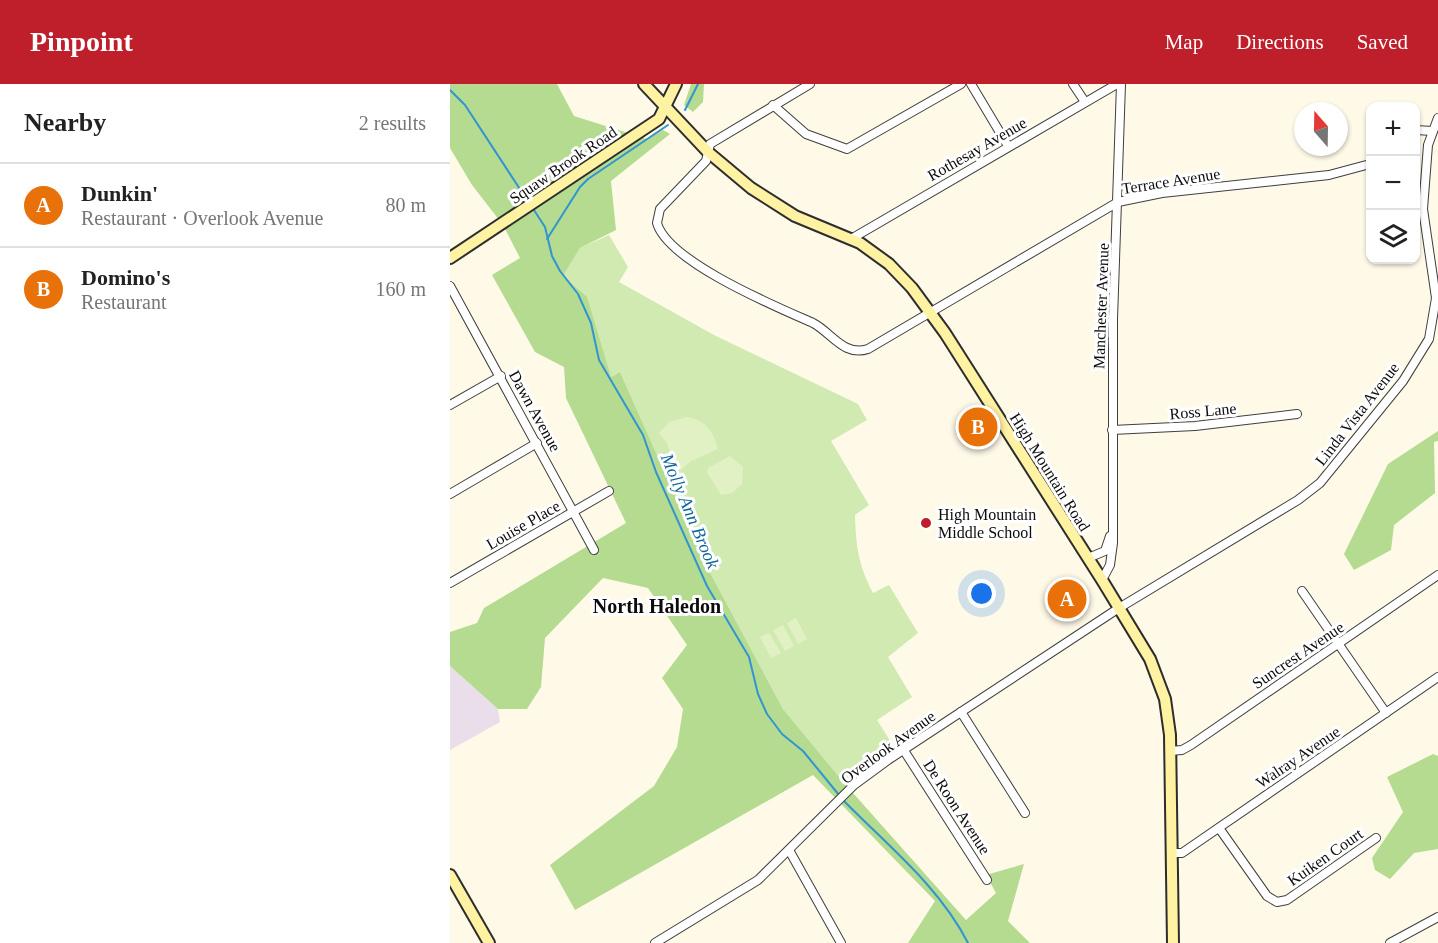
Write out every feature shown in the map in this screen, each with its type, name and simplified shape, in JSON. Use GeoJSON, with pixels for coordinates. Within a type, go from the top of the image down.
{"type":"FeatureCollection","features":[{"type":"Feature","properties":{"kind":"street","name":"High Mountain Road"},"geometry":{"type":"LineString","coordinates":[[644,84],[708,152],[744,183],[779,207],[851,239],[889,264],[917,293],[1102,580],[1156,672],[1166,705],[1170,751],[1173,943]]}},
{"type":"Feature","properties":{"kind":"street","name":"Squaw Brook Road"},"geometry":{"type":"LineString","coordinates":[[450,258],[659,119],[667,108],[676,84]]}},
{"type":"Feature","properties":{"kind":"street"},"geometry":{"type":"LineString","coordinates":[[708,152],[711,144],[726,133],[810,84]]}},
{"type":"Feature","properties":{"kind":"street"},"geometry":{"type":"LineString","coordinates":[[773,105],[806,134],[847,150],[961,84]]}},
{"type":"Feature","properties":{"kind":"street"},"geometry":{"type":"LineString","coordinates":[[971,84],[1008,146]]}},
{"type":"Feature","properties":{"kind":"street"},"geometry":{"type":"LineString","coordinates":[[1073,84],[1085,102]]}},
{"type":"Feature","properties":{"kind":"street","name":"Rothesay Avenue"},"geometry":{"type":"LineString","coordinates":[[851,239],[1008,146],[1119,84]]}},
{"type":"Feature","properties":{"kind":"street","name":"Manchester Avenue"},"geometry":{"type":"LineString","coordinates":[[1102,580],[1109,569],[1113,555],[1112,430],[1119,84]]}},
{"type":"Feature","properties":{"kind":"street"},"geometry":{"type":"LineString","coordinates":[[1420,130],[1432,131],[1438,118]]}},
{"type":"Feature","properties":{"kind":"street","name":"Linda Vista Avenue"},"geometry":{"type":"LineString","coordinates":[[1119,608],[1313,490],[1403,381],[1429,339],[1436,304],[1423,209],[1428,145],[1432,131]]}},
{"type":"Feature","properties":{"kind":"street","name":"Terrace Avenue"},"geometry":{"type":"LineString","coordinates":[[708,152],[706,161],[660,209],[657,218],[661,234],[697,263],[746,294],[820,327],[850,350],[868,349],[1118,202],[1152,195],[1342,173],[1366,166]]}},
{"type":"Feature","properties":{"kind":"street","name":"Dawn Avenue"},"geometry":{"type":"LineString","coordinates":[[450,286],[575,511],[594,550]]}},
{"type":"Feature","properties":{"kind":"street"},"geometry":{"type":"LineString","coordinates":[[450,405],[501,376]]}},
{"type":"Feature","properties":{"kind":"street","name":"Ross Lane"},"geometry":{"type":"LineString","coordinates":[[1112,430],[1194,426],[1296,414]]}},
{"type":"Feature","properties":{"kind":"street"},"geometry":{"type":"LineString","coordinates":[[450,494],[537,443]]}},
{"type":"Feature","properties":{"kind":"street","name":"Louise Place"},"geometry":{"type":"LineString","coordinates":[[450,584],[609,490]]}},
{"type":"Feature","properties":{"kind":"street"},"geometry":{"type":"LineString","coordinates":[[1088,558],[1105,551],[1113,529]]}},
{"type":"Feature","properties":{"kind":"street","name":"Suncrest Avenue"},"geometry":{"type":"LineString","coordinates":[[1170,751],[1182,750],[1438,575]]}},
{"type":"Feature","properties":{"kind":"street"},"geometry":{"type":"LineString","coordinates":[[1302,591],[1386,713]]}},
{"type":"Feature","properties":{"kind":"street","name":"Overlook Avenue"},"geometry":{"type":"LineString","coordinates":[[655,943],[745,890],[789,850],[846,792],[903,749],[1119,608]]}},
{"type":"Feature","properties":{"kind":"street","name":"Walray Avenue"},"geometry":{"type":"LineString","coordinates":[[1171,853],[1182,853],[1438,677]]}},
{"type":"Feature","properties":{"kind":"street"},"geometry":{"type":"LineString","coordinates":[[961,712],[1025,813]]}},
{"type":"Feature","properties":{"kind":"street","name":"De Roon Avenue"},"geometry":{"type":"LineString","coordinates":[[903,749],[987,880]]}},
{"type":"Feature","properties":{"kind":"street","name":"Kuiken Court"},"geometry":{"type":"LineString","coordinates":[[1219,828],[1267,896],[1277,902],[1287,900],[1376,838]]}},
{"type":"Feature","properties":{"kind":"street"},"geometry":{"type":"LineString","coordinates":[[789,850],[841,943]]}},
{"type":"Feature","properties":{"kind":"street"},"geometry":{"type":"LineString","coordinates":[[450,875],[489,943]]}},
{"type":"Feature","properties":{"kind":"street"},"geometry":{"type":"LineString","coordinates":[[1390,943],[1438,918]]}},
{"type":"Feature","properties":{"kind":"shaded area"},"geometry":{"type":"Polygon","coordinates":[[[450,666],[498,709],[500,722],[450,750],[450,666]]]}},
{"type":"Feature","properties":{"kind":"green space"},"geometry":{"type":"Polygon","coordinates":[[[450,84],[557,84],[574,116],[647,139],[663,130],[670,134],[611,181],[616,230],[580,248],[563,276],[587,297],[611,377],[620,372],[707,567],[783,709],[845,784],[966,920],[996,893],[986,875],[1024,864],[1008,921],[1030,943],[908,943],[935,901],[813,775],[575,910],[550,865],[654,786],[677,747],[683,709],[662,678],[687,645],[648,588],[603,578],[545,638],[541,687],[527,709],[498,709],[450,666],[450,632],[477,623],[484,608],[626,523],[566,398],[564,367],[535,352],[492,275],[520,258],[503,225],[472,185],[450,148],[450,84]]]}},
{"type":"Feature","properties":{"kind":"green space"},"geometry":{"type":"Polygon","coordinates":[[[691,84],[704,84],[703,102],[693,112],[684,105],[691,84]]]}},
{"type":"Feature","properties":{"kind":"green space"},"geometry":{"type":"Polygon","coordinates":[[[609,235],[628,267],[619,282],[714,335],[858,404],[867,420],[831,441],[869,505],[855,515],[859,555],[868,583],[873,593],[889,585],[918,633],[888,657],[912,697],[877,720],[894,747],[845,784],[783,709],[707,567],[620,372],[611,377],[563,276],[580,248],[609,235]]]}},
{"type":"Feature","properties":{"kind":"green space"},"geometry":{"type":"Polygon","coordinates":[[[687,417],[694,418],[708,427],[718,449],[691,461],[681,470],[675,468],[667,443],[659,433],[669,422],[687,417]]]}},
{"type":"Feature","properties":{"kind":"green space"},"geometry":{"type":"Polygon","coordinates":[[[1438,431],[1438,441],[1434,442],[1435,493],[1394,525],[1391,550],[1354,570],[1344,554],[1388,464],[1438,431]]]}},
{"type":"Feature","properties":{"kind":"green space"},"geometry":{"type":"Polygon","coordinates":[[[730,456],[743,467],[742,484],[732,493],[721,495],[707,472],[708,468],[730,456]]]}},
{"type":"Feature","properties":{"kind":"green space"},"geometry":{"type":"Polygon","coordinates":[[[796,618],[807,639],[798,644],[787,623],[796,618]]]}},
{"type":"Feature","properties":{"kind":"green space"},"geometry":{"type":"Polygon","coordinates":[[[783,625],[794,646],[785,651],[773,630],[783,625]]]}},
{"type":"Feature","properties":{"kind":"green space"},"geometry":{"type":"Polygon","coordinates":[[[769,633],[781,653],[771,658],[760,637],[769,633]]]}},
{"type":"Feature","properties":{"kind":"green space"},"geometry":{"type":"Polygon","coordinates":[[[1433,754],[1438,756],[1438,849],[1414,853],[1390,879],[1375,870],[1372,858],[1403,812],[1387,777],[1433,754]]]}},
{"type":"Feature","properties":{"kind":"waterway"},"geometry":{"type":"LineString","coordinates":[[685,110],[698,84]]}},
{"type":"Feature","properties":{"kind":"waterway","name":"Molly Ann Brook"},"geometry":{"type":"LineString","coordinates":[[450,90],[465,105],[529,203]]}},
{"type":"Feature","properties":{"kind":"waterway"},"geometry":{"type":"LineString","coordinates":[[547,239],[580,187],[588,179],[668,125]]}},
{"type":"Feature","properties":{"kind":"waterway","name":"Molly Ann Brook"},"geometry":{"type":"LineString","coordinates":[[532,207],[545,227],[552,256],[560,271],[578,294],[591,323],[599,360],[643,435],[656,472],[707,586],[749,657],[758,694],[767,714],[782,734],[803,751],[839,795]]}},
{"type":"Feature","properties":{"kind":"waterway","name":"Molly Ann Brook"},"geometry":{"type":"LineString","coordinates":[[843,800],[927,885],[956,922],[968,943]]}},
{"type":"Feature","properties":{"kind":"place","name":"Domino's"},"geometry":{"type":"Point","coordinates":[978,427]}},
{"type":"Feature","properties":{"kind":"place","name":"High Mountain Middle School"},"geometry":{"type":"Point","coordinates":[926,523]}},
{"type":"Feature","properties":{"kind":"place","name":"Dunkin'"},"geometry":{"type":"Point","coordinates":[1067,599]}},
{"type":"Feature","properties":{"kind":"district","name":"North Haledon"},"geometry":{"type":"Point","coordinates":[657,606]}}]}
